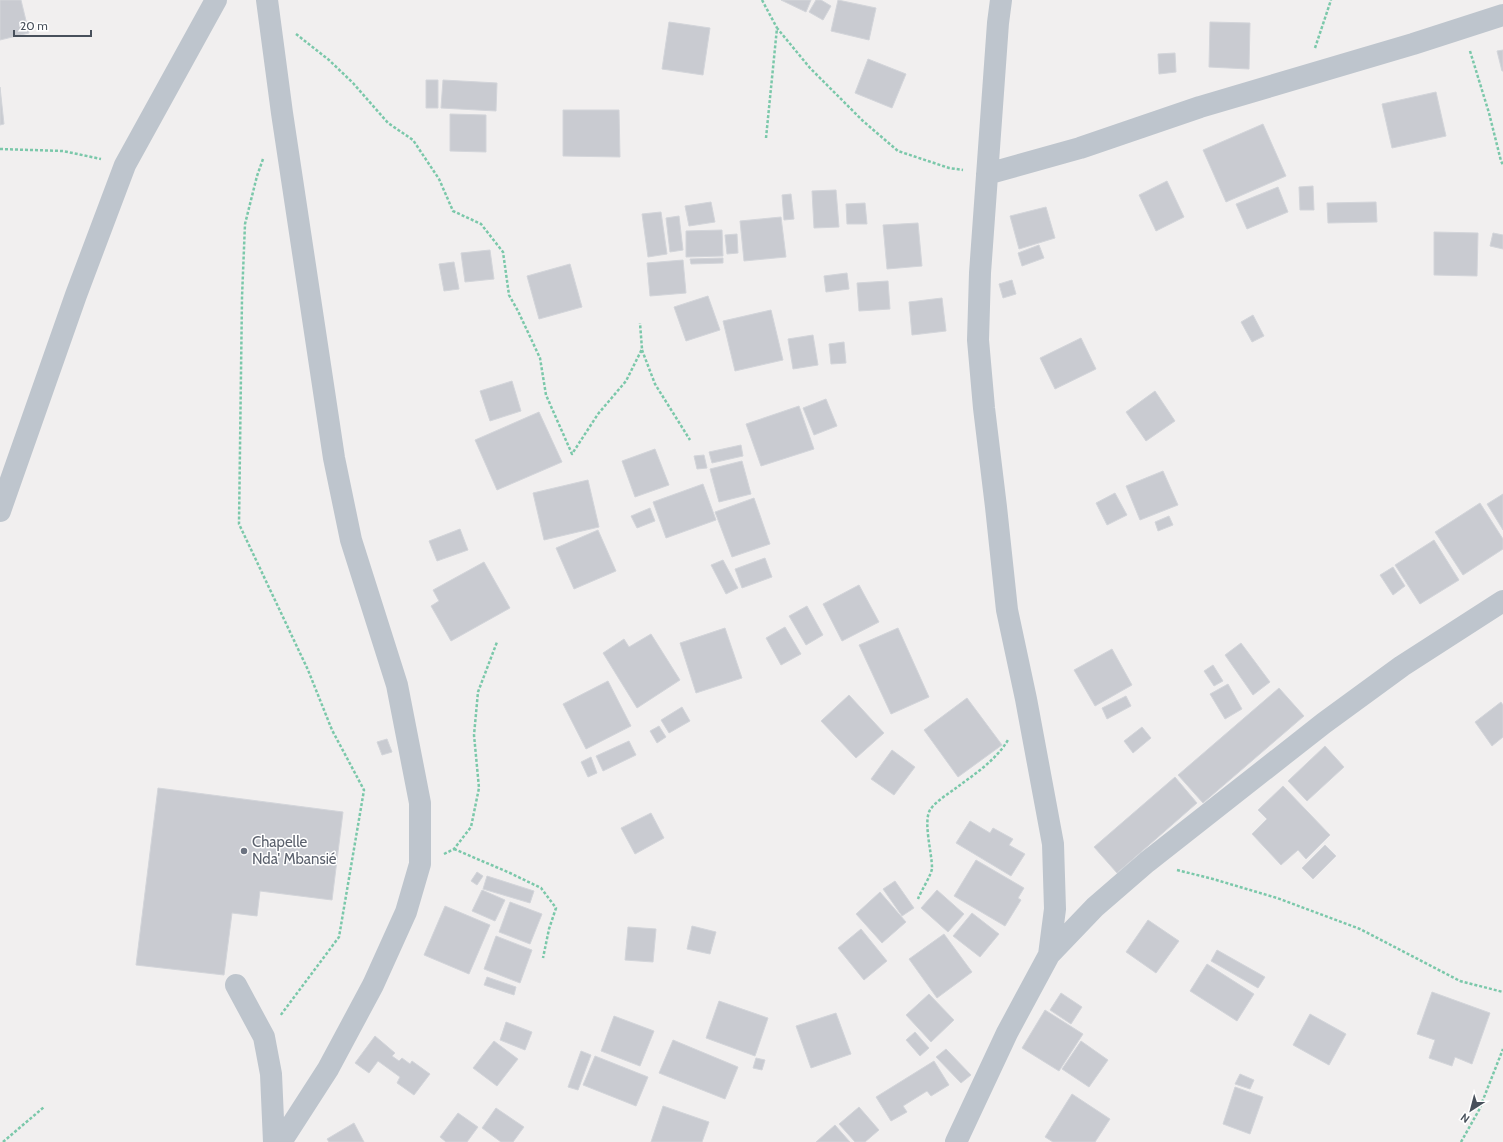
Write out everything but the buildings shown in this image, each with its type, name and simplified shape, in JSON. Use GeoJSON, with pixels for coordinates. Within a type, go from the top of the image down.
{"type":"FeatureCollection","features":[{"type":"Feature","properties":{"kind":"street"},"geometry":{"type":"LineString","coordinates":[[0,511],[76,295],[125,165],[216,0]]}},
{"type":"Feature","properties":{"kind":"street"},"geometry":{"type":"LineString","coordinates":[[1001,0],[998,23],[980,273],[978,340],[1006,610],[1026,699],[1053,844],[1055,909],[1049,955]]}},
{"type":"Feature","properties":{"kind":"street"},"geometry":{"type":"LineString","coordinates":[[267,6],[334,458],[351,540],[397,685],[420,803],[420,864],[406,912],[373,985],[328,1069],[281,1142]]}},
{"type":"Feature","properties":{"kind":"street"},"geometry":{"type":"LineString","coordinates":[[987,174],[1080,148],[1200,107],[1503,15]]}},
{"type":"Feature","properties":{"kind":"street"},"geometry":{"type":"LineString","coordinates":[[956,1142],[1007,1033],[1049,955],[1095,907],[1147,862],[1324,723],[1402,666],[1503,601]]}},
{"type":"Feature","properties":{"kind":"street"},"geometry":{"type":"LineString","coordinates":[[236,985],[264,1037],[271,1074],[274,1142]]}},
{"type":"Feature","properties":{"kind":"path"},"geometry":{"type":"LineString","coordinates":[[762,0],[777,28],[815,73],[863,121],[898,151],[949,168],[987,174]]}},
{"type":"Feature","properties":{"kind":"path"},"geometry":{"type":"LineString","coordinates":[[1307,75],[1331,0]]}},
{"type":"Feature","properties":{"kind":"path"},"geometry":{"type":"LineString","coordinates":[[267,6],[353,83],[388,123],[413,140],[439,179],[453,211],[481,224],[503,252],[509,295],[540,358],[546,396],[572,454],[598,414],[626,381],[642,349]]}},
{"type":"Feature","properties":{"kind":"path"},"geometry":{"type":"LineString","coordinates":[[766,138],[777,28]]}},
{"type":"Feature","properties":{"kind":"path"},"geometry":{"type":"LineString","coordinates":[[1462,28],[1489,113],[1503,165]]}},
{"type":"Feature","properties":{"kind":"path"},"geometry":{"type":"LineString","coordinates":[[0,149],[63,151],[125,165]]}},
{"type":"Feature","properties":{"kind":"path"},"geometry":{"type":"LineString","coordinates":[[264,1037],[339,937],[364,790],[332,730],[308,670],[239,524],[242,297],[245,224],[257,176],[265,155]]}},
{"type":"Feature","properties":{"kind":"path"},"geometry":{"type":"LineString","coordinates":[[640,323],[642,349],[655,384],[690,440]]}},
{"type":"Feature","properties":{"kind":"path"},"geometry":{"type":"LineString","coordinates":[[420,864],[454,849],[471,827],[479,788],[474,735],[478,692],[497,642]]}},
{"type":"Feature","properties":{"kind":"path"},"geometry":{"type":"LineString","coordinates":[[918,899],[932,870],[928,826],[930,810],[1002,749],[1011,736],[1035,748]]}},
{"type":"Feature","properties":{"kind":"path"},"geometry":{"type":"LineString","coordinates":[[454,849],[541,888],[556,908],[549,929],[543,958]]}},
{"type":"Feature","properties":{"kind":"path"},"geometry":{"type":"LineString","coordinates":[[1147,862],[1213,879],[1277,898],[1360,929],[1460,981],[1503,992]]}},
{"type":"Feature","properties":{"kind":"path"},"geometry":{"type":"LineString","coordinates":[[1461,1142],[1479,1110],[1503,1049]]}},
{"type":"Feature","properties":{"kind":"path"},"geometry":{"type":"LineString","coordinates":[[3,1142],[44,1107]]}},
{"type":"Feature","properties":{"kind":"place","name":"Chapelle Nda' Mbansié"},"geometry":{"type":"Point","coordinates":[244,851]}}]}
